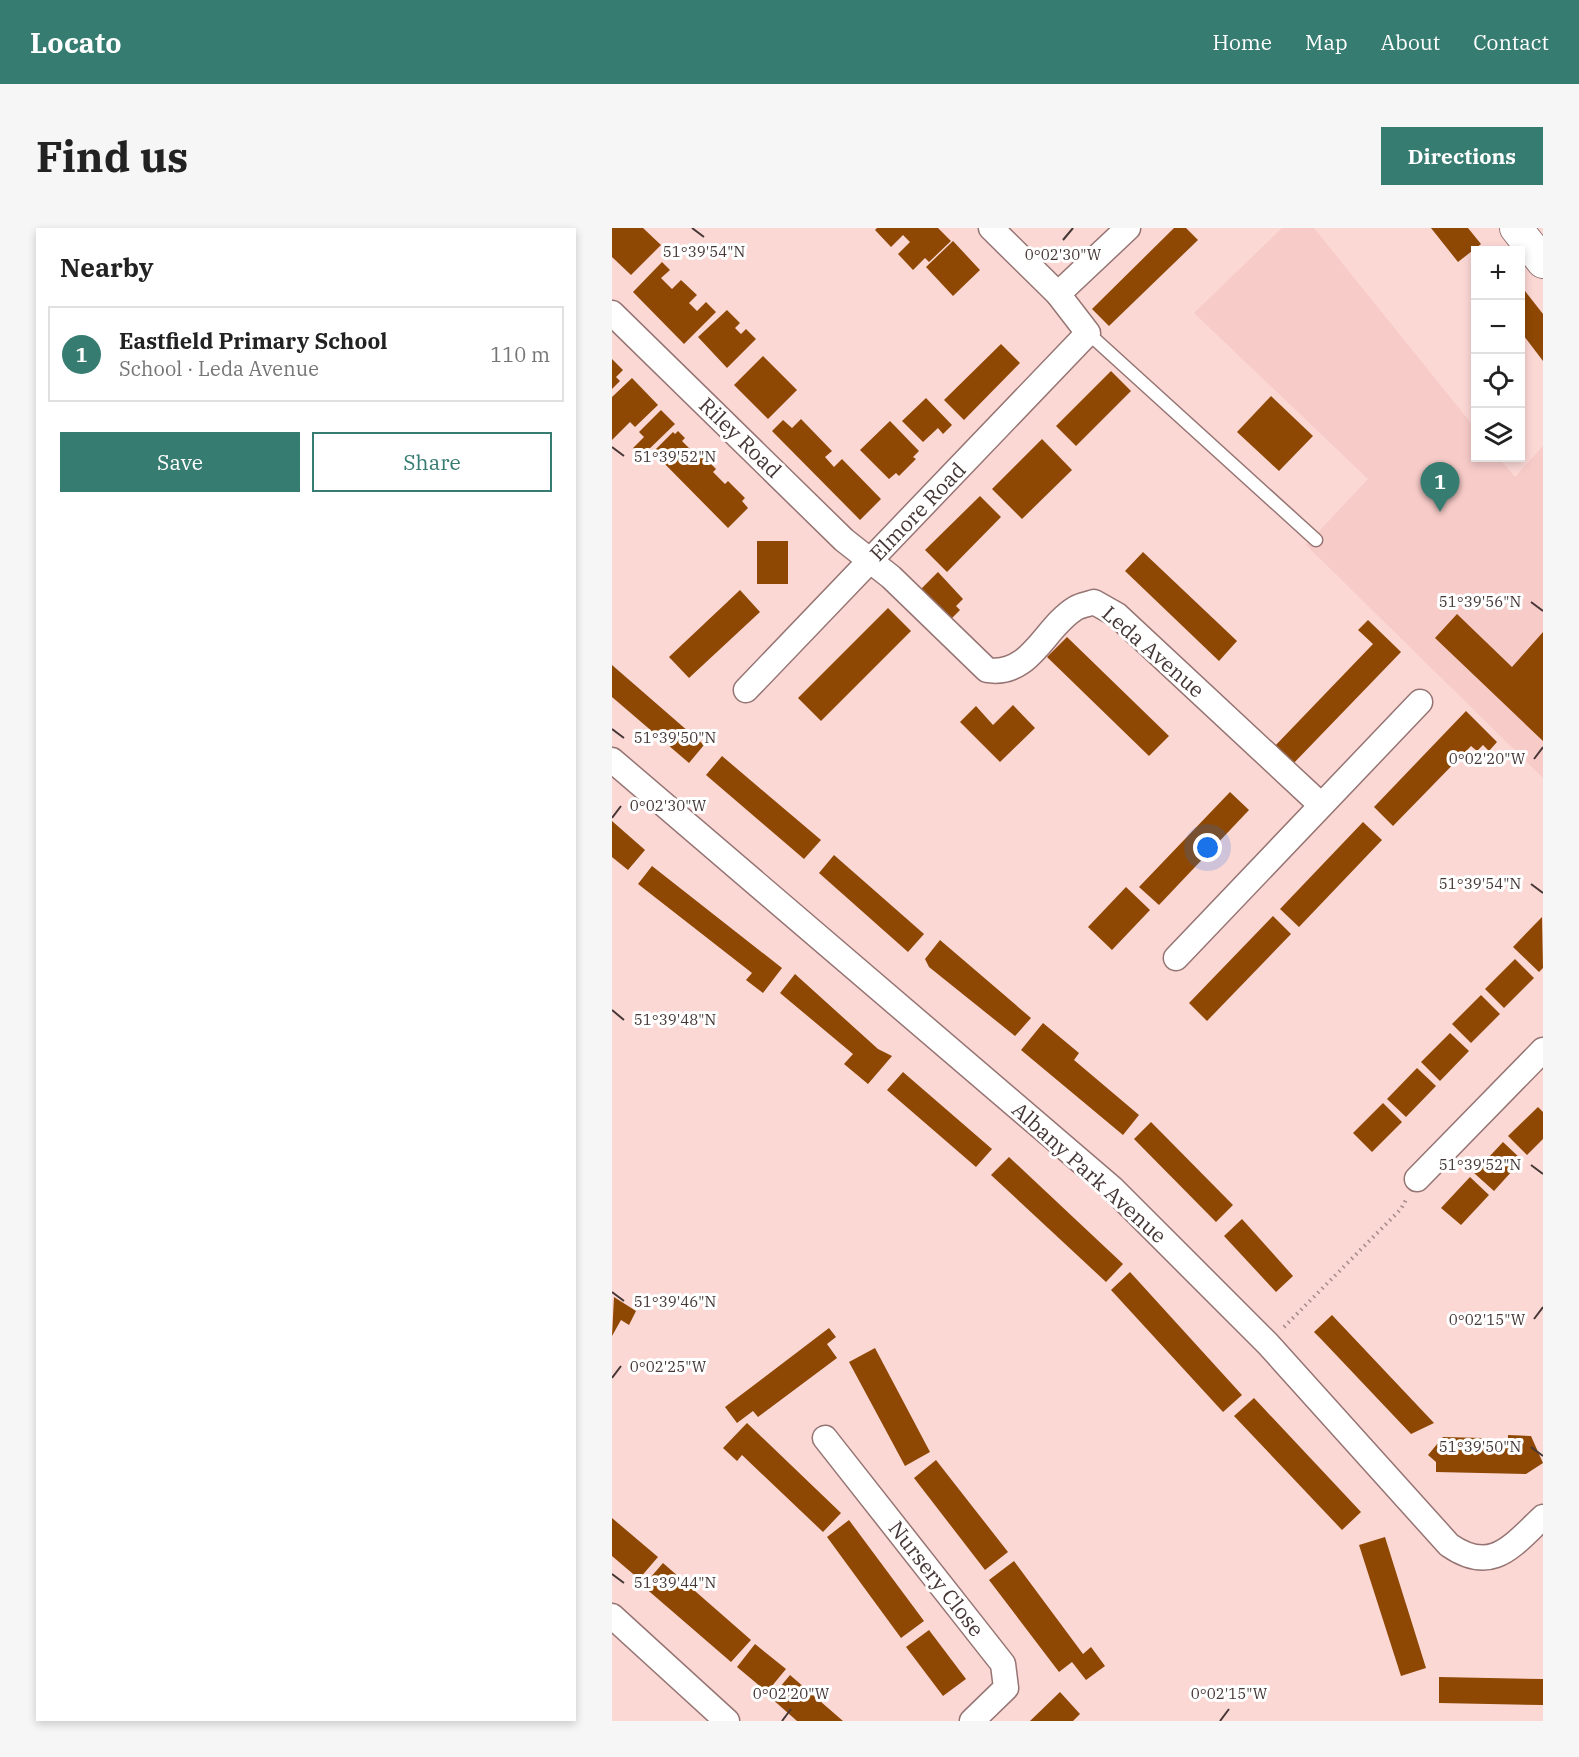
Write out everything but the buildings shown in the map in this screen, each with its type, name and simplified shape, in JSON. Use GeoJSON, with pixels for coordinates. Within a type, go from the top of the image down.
{"type":"FeatureCollection","features":[{"type":"Feature","properties":{"kind":"street"},"geometry":{"type":"LineString","coordinates":[[991,228],[1058,294],[1088,333]]}},
{"type":"Feature","properties":{"kind":"street"},"geometry":{"type":"LineString","coordinates":[[1058,294],[1128,228]]}},
{"type":"Feature","properties":{"kind":"street"},"geometry":{"type":"LineString","coordinates":[[1516,228],[1543,262]]}},
{"type":"Feature","properties":{"kind":"street","name":"Riley Road"},"geometry":{"type":"LineString","coordinates":[[612,313],[844,540],[871,562]]}},
{"type":"Feature","properties":{"kind":"street","name":"Elmore Road"},"geometry":{"type":"LineString","coordinates":[[746,690],[1088,333]]}},
{"type":"Feature","properties":{"kind":"street","name":"Leda Avenue"},"geometry":{"type":"LineString","coordinates":[[871,562],[891,577],[987,670],[1001,672],[1018,665],[1076,608],[1094,602],[1117,615],[1321,805]]}},
{"type":"Feature","properties":{"kind":"street"},"geometry":{"type":"LineString","coordinates":[[1176,958],[1419,702]]}},
{"type":"Feature","properties":{"kind":"street","name":"Albany Park Avenue"},"geometry":{"type":"LineString","coordinates":[[612,760],[1112,1188],[1268,1344],[1449,1545],[1475,1559],[1492,1558],[1507,1550],[1543,1517]]}},
{"type":"Feature","properties":{"kind":"street"},"geometry":{"type":"LineString","coordinates":[[1417,1179],[1543,1050]]}},
{"type":"Feature","properties":{"kind":"street","name":"Nursery Close"},"geometry":{"type":"LineString","coordinates":[[825,1438],[1003,1664],[1006,1688],[972,1721]]}},
{"type":"Feature","properties":{"kind":"street"},"geometry":{"type":"LineString","coordinates":[[612,1616],[727,1721]]}},
{"type":"Feature","properties":{"kind":"lane"},"geometry":{"type":"LineString","coordinates":[[1088,333],[1316,540]]}},
{"type":"Feature","properties":{"kind":"path"},"geometry":{"type":"LineString","coordinates":[[1268,1344],[1401,1209],[1417,1179]]}},
{"type":"Feature","properties":{"kind":"shaded area"},"geometry":{"type":"Polygon","coordinates":[[[1282,228],[1314,228],[1471,423],[1471,462],[1502,462],[1515,477],[1543,446],[1543,778],[1306,545],[1368,479],[1194,313],[1282,228]]]}},
{"type":"Feature","properties":{"kind":"place","name":"Eastfield Primary School"},"geometry":{"type":"Point","coordinates":[1440,512]}}]}
